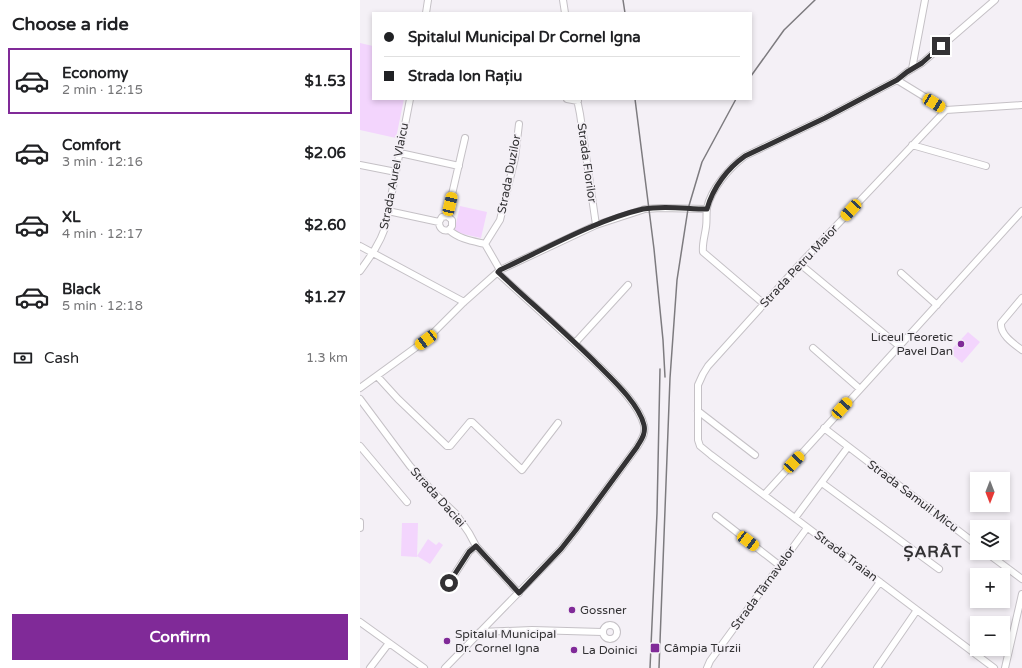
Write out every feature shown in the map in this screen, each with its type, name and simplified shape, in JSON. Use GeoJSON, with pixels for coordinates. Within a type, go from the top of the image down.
{"type":"FeatureCollection","features":[{"type":"Feature","properties":{"kind":"street"},"geometry":{"type":"LineString","coordinates":[[426,12],[428,0]]}},
{"type":"Feature","properties":{"kind":"street"},"geometry":{"type":"LineString","coordinates":[[563,0],[565,12]]}},
{"type":"Feature","properties":{"kind":"street"},"geometry":{"type":"LineString","coordinates":[[912,69],[925,0]]}},
{"type":"Feature","properties":{"kind":"street"},"geometry":{"type":"LineString","coordinates":[[764,304],[704,252],[703,248],[707,209],[718,185],[727,172],[736,162],[745,156],[825,118],[897,80],[922,63],[995,0]]}},
{"type":"Feature","properties":{"kind":"street"},"geometry":{"type":"LineString","coordinates":[[897,80],[946,110],[1022,105]]}},
{"type":"Feature","properties":{"kind":"street","name":"Strada Aurel Vlaicu"},"geometry":{"type":"LineString","coordinates":[[360,271],[374,252],[381,239],[410,100]]}},
{"type":"Feature","properties":{"kind":"street","name":"Strada Florilor"},"geometry":{"type":"LineString","coordinates":[[577,100],[596,225]]}},
{"type":"Feature","properties":{"kind":"street","name":"Strada Petru Maior"},"geometry":{"type":"LineString","coordinates":[[699,443],[698,385],[703,374],[800,264],[946,110]]}},
{"type":"Feature","properties":{"kind":"street","name":"Strada Duzilor"},"geometry":{"type":"LineString","coordinates":[[485,244],[500,220],[515,158],[519,124]]}},
{"type":"Feature","properties":{"kind":"street"},"geometry":{"type":"LineString","coordinates":[[447,216],[465,138]]}},
{"type":"Feature","properties":{"kind":"street"},"geometry":{"type":"LineString","coordinates":[[912,145],[986,166]]}},
{"type":"Feature","properties":{"kind":"street"},"geometry":{"type":"LineString","coordinates":[[400,153],[459,166]]}},
{"type":"Feature","properties":{"kind":"street"},"geometry":{"type":"LineString","coordinates":[[360,165],[396,172]]}},
{"type":"Feature","properties":{"kind":"street"},"geometry":{"type":"LineString","coordinates":[[360,388],[426,340],[464,302],[499,271],[596,225],[645,209],[707,209]]}},
{"type":"Feature","properties":{"kind":"street"},"geometry":{"type":"LineString","coordinates":[[388,211],[439,222]]}},
{"type":"Feature","properties":{"kind":"street"},"geometry":{"type":"LineString","coordinates":[[764,495],[1022,211]]}},
{"type":"Feature","properties":{"kind":"street"},"geometry":{"type":"LineString","coordinates":[[447,216],[451,218],[453,222],[449,230]]}},
{"type":"Feature","properties":{"kind":"street"},"geometry":{"type":"LineString","coordinates":[[439,222],[441,218],[447,216]]}},
{"type":"Feature","properties":{"kind":"street"},"geometry":{"type":"LineString","coordinates":[[439,222],[439,226],[442,229],[449,230],[463,238],[485,244],[499,271],[576,343],[622,389],[634,406],[644,424],[645,429],[644,435],[637,447],[561,549],[445,668]]}},
{"type":"Feature","properties":{"kind":"street"},"geometry":{"type":"LineString","coordinates":[[360,246],[374,252],[464,302]]}},
{"type":"Feature","properties":{"kind":"street"},"geometry":{"type":"LineString","coordinates":[[800,264],[899,346]]}},
{"type":"Feature","properties":{"kind":"street"},"geometry":{"type":"LineString","coordinates":[[900,273],[937,305]]}},
{"type":"Feature","properties":{"kind":"street"},"geometry":{"type":"LineString","coordinates":[[576,343],[628,285]]}},
{"type":"Feature","properties":{"kind":"street"},"geometry":{"type":"LineString","coordinates":[[1022,298],[1001,323],[1000,327],[1008,338],[1022,350]]}},
{"type":"Feature","properties":{"kind":"street"},"geometry":{"type":"LineString","coordinates":[[813,348],[860,389]]}},
{"type":"Feature","properties":{"kind":"street"},"geometry":{"type":"LineString","coordinates":[[377,376],[398,399],[447,446],[450,446],[470,422],[472,422],[522,470],[558,423]]}},
{"type":"Feature","properties":{"kind":"street","name":"Strada Daciei"},"geometry":{"type":"LineString","coordinates":[[360,399],[410,466],[434,493],[456,514],[476,546],[519,593]]}},
{"type":"Feature","properties":{"kind":"street"},"geometry":{"type":"LineString","coordinates":[[698,411],[755,455]]}},
{"type":"Feature","properties":{"kind":"street","name":"Strada Samuil Micu"},"geometry":{"type":"LineString","coordinates":[[824,428],[848,448],[970,540]]}},
{"type":"Feature","properties":{"kind":"street","name":"Strada Traian"},"geometry":{"type":"LineString","coordinates":[[699,443],[703,449],[994,668]]}},
{"type":"Feature","properties":{"kind":"street"},"geometry":{"type":"LineString","coordinates":[[360,446],[408,502]]}},
{"type":"Feature","properties":{"kind":"street"},"geometry":{"type":"LineString","coordinates":[[795,518],[848,448]]}},
{"type":"Feature","properties":{"kind":"street"},"geometry":{"type":"LineString","coordinates":[[822,482],[939,569]]}},
{"type":"Feature","properties":{"kind":"street"},"geometry":{"type":"LineString","coordinates":[[716,516],[780,565]]}},
{"type":"Feature","properties":{"kind":"street"},"geometry":{"type":"LineString","coordinates":[[360,522],[360,528]]}},
{"type":"Feature","properties":{"kind":"street","name":"Strada Târnavelor"},"geometry":{"type":"LineString","coordinates":[[707,668],[710,661],[807,528]]}},
{"type":"Feature","properties":{"kind":"street"},"geometry":{"type":"LineString","coordinates":[[449,583],[469,552],[476,546]]}},
{"type":"Feature","properties":{"kind":"street"},"geometry":{"type":"LineString","coordinates":[[996,560],[1022,579]]}},
{"type":"Feature","properties":{"kind":"street"},"geometry":{"type":"LineString","coordinates":[[817,668],[880,582]]}},
{"type":"Feature","properties":{"kind":"street"},"geometry":{"type":"LineString","coordinates":[[1005,668],[1022,594]]}},
{"type":"Feature","properties":{"kind":"street"},"geometry":{"type":"LineString","coordinates":[[876,668],[917,610]]}},
{"type":"Feature","properties":{"kind":"street"},"geometry":{"type":"LineString","coordinates":[[360,622],[424,668]]}},
{"type":"Feature","properties":{"kind":"street"},"geometry":{"type":"LineString","coordinates":[[480,632],[532,630],[602,632]]}},
{"type":"Feature","properties":{"kind":"street"},"geometry":{"type":"LineString","coordinates":[[370,668],[389,643]]}},
{"type":"Feature","properties":{"kind":"shaded area"},"geometry":{"type":"Polygon","coordinates":[[[360,43],[372,46],[372,100],[404,100],[396,138],[360,130],[360,43]]]}},
{"type":"Feature","properties":{"kind":"shaded area"},"geometry":{"type":"Polygon","coordinates":[[[460,206],[487,212],[481,238],[454,232],[460,206]]]}},
{"type":"Feature","properties":{"kind":"shaded area"},"geometry":{"type":"Polygon","coordinates":[[[968,332],[980,342],[962,363],[949,352],[968,332]]]}},
{"type":"Feature","properties":{"kind":"shaded area"},"geometry":{"type":"Polygon","coordinates":[[[402,523],[418,523],[417,557],[401,556],[402,523]]]}},
{"type":"Feature","properties":{"kind":"shaded area"},"geometry":{"type":"Polygon","coordinates":[[[428,539],[436,545],[439,542],[443,545],[430,564],[417,556],[428,539]]]}},
{"type":"Feature","properties":{"kind":"railway"},"geometry":{"type":"LineString","coordinates":[[623,0],[625,12]]}},
{"type":"Feature","properties":{"kind":"railway"},"geometry":{"type":"LineString","coordinates":[[752,75],[784,30],[815,0]]}},
{"type":"Feature","properties":{"kind":"railway"},"geometry":{"type":"LineString","coordinates":[[635,100],[654,249],[665,377]]}},
{"type":"Feature","properties":{"kind":"railway"},"geometry":{"type":"LineString","coordinates":[[659,668],[670,378],[677,280],[688,209],[702,162],[735,100]]}},
{"type":"Feature","properties":{"kind":"railway"},"geometry":{"type":"LineString","coordinates":[[650,668],[657,513],[660,369]]}},
{"type":"Feature","properties":{"kind":"place","name":"Liceul Teoretic Pavel Dan"},"geometry":{"type":"Point","coordinates":[961,344]}},
{"type":"Feature","properties":{"kind":"place","name":"Gossner"},"geometry":{"type":"Point","coordinates":[572,610]}},
{"type":"Feature","properties":{"kind":"place","name":"Spitalul Municipal Dr. Cornel Igna"},"geometry":{"type":"Point","coordinates":[447,641]}},
{"type":"Feature","properties":{"kind":"place","name":"Câmpia Turzii"},"geometry":{"type":"Point","coordinates":[655,648]}},
{"type":"Feature","properties":{"kind":"place","name":"La Doinici"},"geometry":{"type":"Point","coordinates":[574,650]}},
{"type":"Feature","properties":{"kind":"district","name":"ȘARÂT"},"geometry":{"type":"Point","coordinates":[933,551]}},
{"type":"Feature","properties":{"kind":"route"},"geometry":{"type":"LineString","coordinates":[[449,583],[469,552],[476,546],[519,593],[561,549],[576,530],[637,447],[644,435],[645,429],[644,424],[634,406],[622,389],[498,272],[596,225],[645,209],[707,209],[718,185],[736,162],[745,156],[825,118],[897,80],[922,63],[941,46]]}}]}
